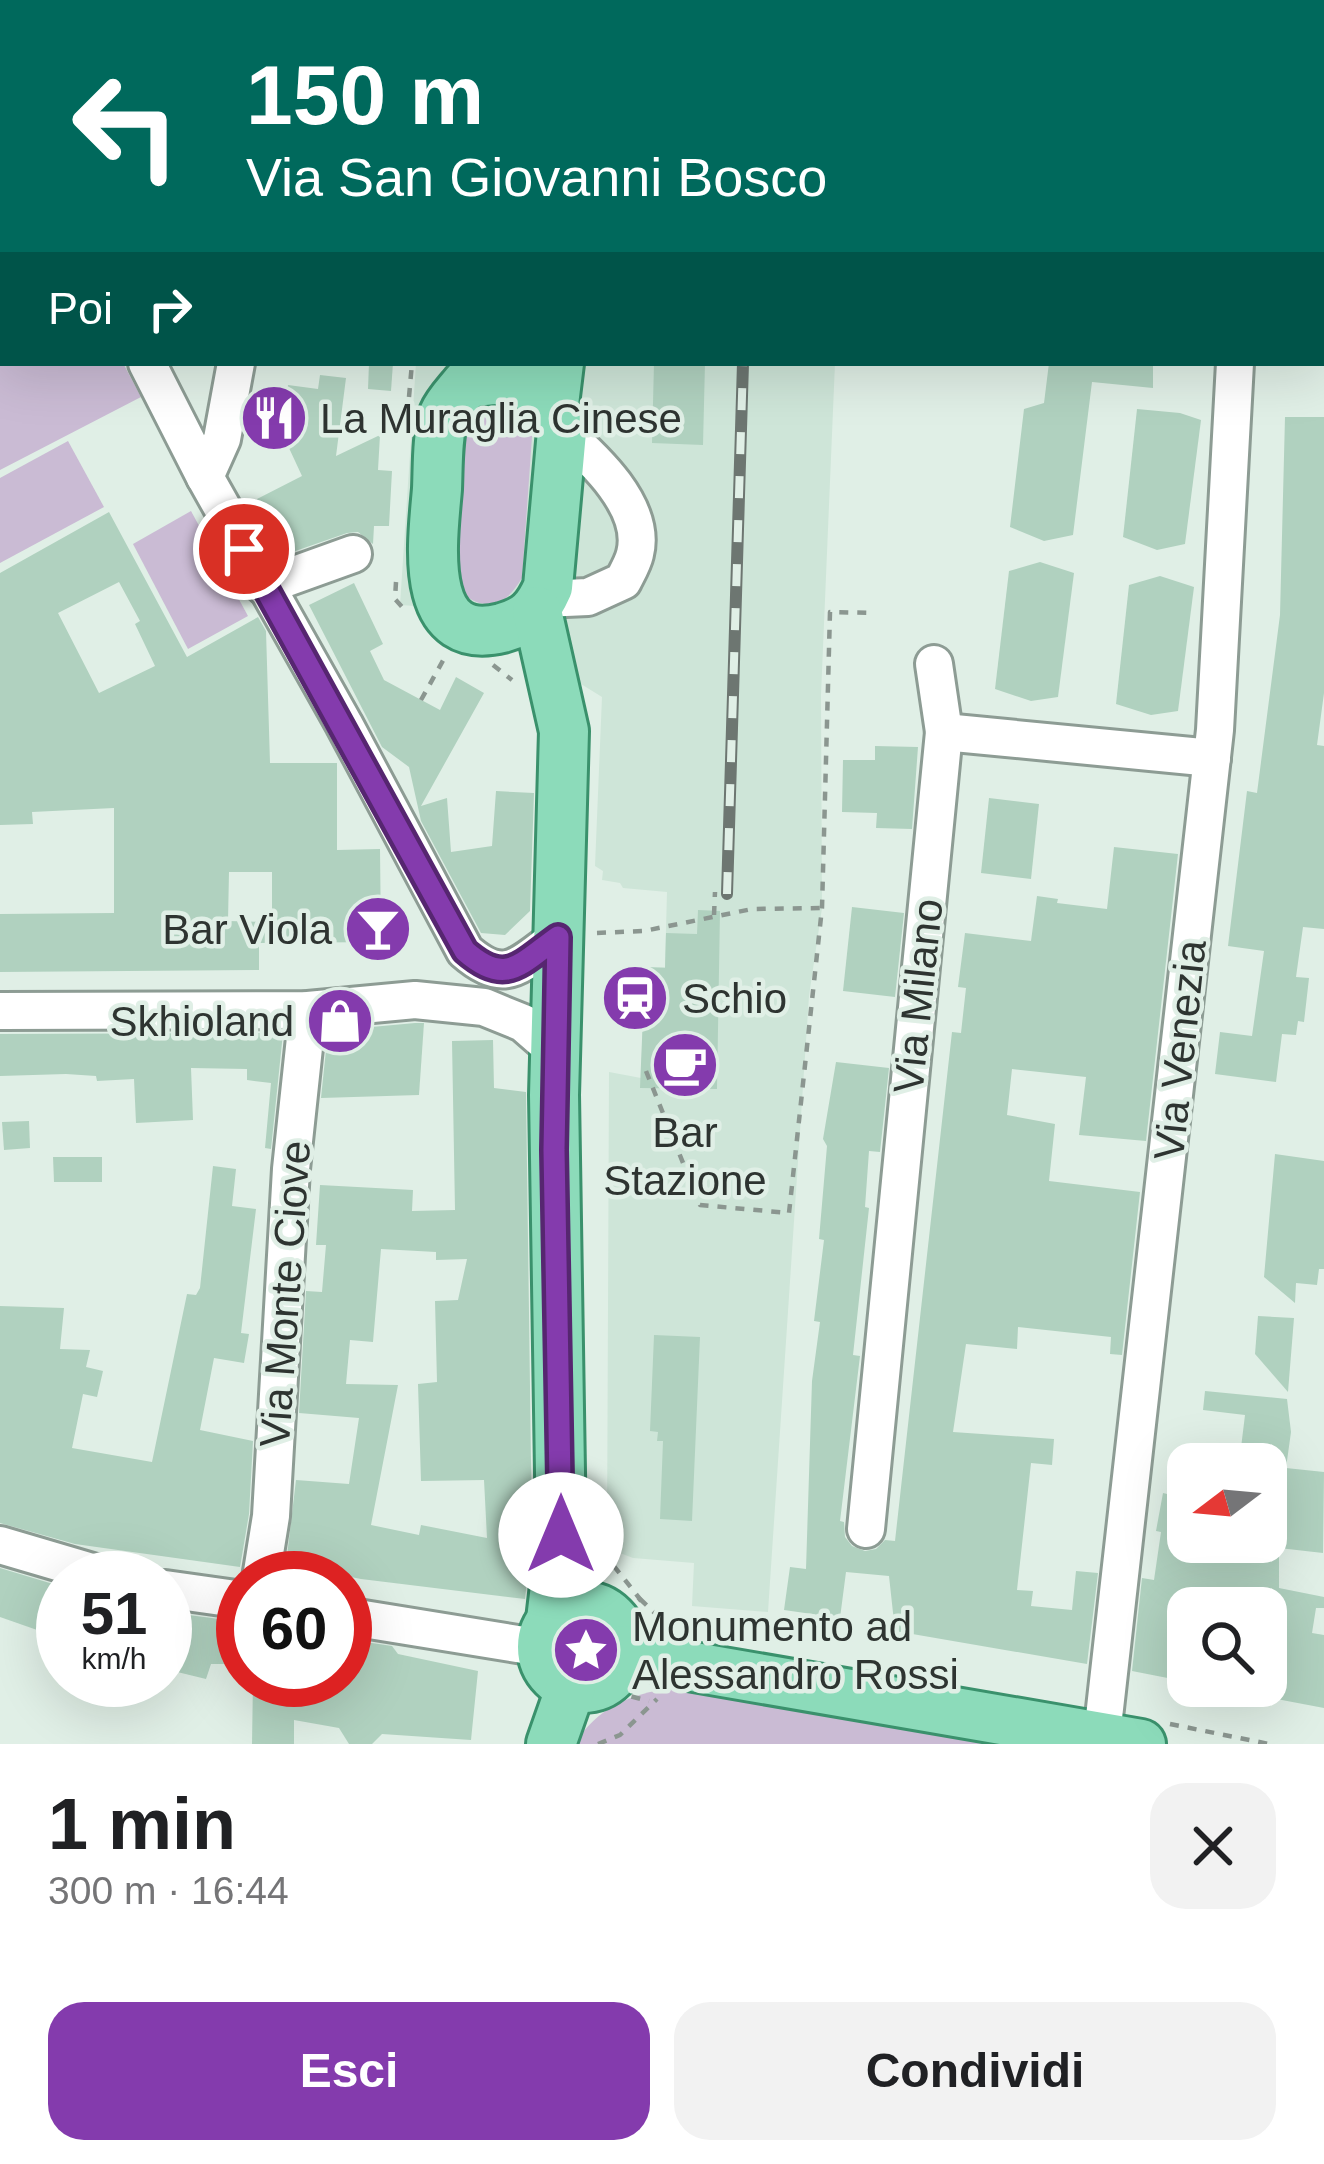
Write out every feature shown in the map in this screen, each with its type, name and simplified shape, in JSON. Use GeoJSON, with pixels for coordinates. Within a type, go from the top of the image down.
{"type":"FeatureCollection","features":[{"type":"Feature","properties":{"kind":"main road"},"geometry":{"type":"LineString","coordinates":[[472,638],[516,624],[540,605],[548,587],[556,522],[544,388],[461,374],[445,411],[431,559],[437,595],[447,614],[466,626],[472,638],[528,659],[557,693]]}},
{"type":"Feature","properties":{"kind":"main road"},"geometry":{"type":"LineString","coordinates":[[540,605],[564,730],[569,935],[554,1050],[561,1535],[546,1634],[547,1668],[603,1676],[688,1666],[1115,1741]]}},
{"type":"Feature","properties":{"kind":"main road"},"geometry":{"type":"LineString","coordinates":[[550,1744],[603,1676],[615,1621],[599,1609],[561,1535]]}},
{"type":"Feature","properties":{"kind":"main road"},"geometry":{"type":"LineString","coordinates":[[546,1634],[568,1608],[599,1609]]}},
{"type":"Feature","properties":{"kind":"street"},"geometry":{"type":"LineString","coordinates":[[149,366],[465,951],[486,969],[507,970],[569,935]]}},
{"type":"Feature","properties":{"kind":"street"},"geometry":{"type":"LineString","coordinates":[[205,477],[222,439],[235,366]]}},
{"type":"Feature","properties":{"kind":"street","name":"Via Venezia"},"geometry":{"type":"LineString","coordinates":[[1115,1741],[1212,758],[1235,366]]}},
{"type":"Feature","properties":{"kind":"street"},"geometry":{"type":"LineString","coordinates":[[540,605],[588,597],[623,581],[637,550],[631,513],[544,388]]}},
{"type":"Feature","properties":{"kind":"street"},"geometry":{"type":"LineString","coordinates":[[264,586],[352,554]]}},
{"type":"Feature","properties":{"kind":"street","name":"Via Milano"},"geometry":{"type":"LineString","coordinates":[[866,1528],[944,732],[934,664]]}},
{"type":"Feature","properties":{"kind":"street"},"geometry":{"type":"LineString","coordinates":[[944,732],[1212,758]]}},
{"type":"Feature","properties":{"kind":"street"},"geometry":{"type":"LineString","coordinates":[[415,1000],[465,951]]}},
{"type":"Feature","properties":{"kind":"street"},"geometry":{"type":"LineString","coordinates":[[0,1011],[308,1010],[415,1000],[484,1007],[523,1023],[554,1050]]}},
{"type":"Feature","properties":{"kind":"street","name":"Via Monte Ciove"},"geometry":{"type":"LineString","coordinates":[[265,1551],[291,1169],[308,1010]]}},
{"type":"Feature","properties":{"kind":"street"},"geometry":{"type":"LineString","coordinates":[[0,1545],[36,1556]]}},
{"type":"Feature","properties":{"kind":"street"},"geometry":{"type":"LineString","coordinates":[[372,1618],[546,1634]]}},
{"type":"Feature","properties":{"kind":"path"},"geometry":{"type":"LineString","coordinates":[[646,1072],[700,1205],[789,1213],[822,908],[830,613],[875,613]]}},
{"type":"Feature","properties":{"kind":"path"},"geometry":{"type":"LineString","coordinates":[[421,700],[472,638]]}},
{"type":"Feature","properties":{"kind":"path"},"geometry":{"type":"LineString","coordinates":[[714,915],[715,892]]}},
{"type":"Feature","properties":{"kind":"path"},"geometry":{"type":"LineString","coordinates":[[756,898],[756,909]]}},
{"type":"Feature","properties":{"kind":"path"},"geometry":{"type":"LineString","coordinates":[[569,935],[644,931],[756,909],[822,908]]}},
{"type":"Feature","properties":{"kind":"path"},"geometry":{"type":"LineString","coordinates":[[598,1744],[620,1735],[655,1700],[603,1676]]}},
{"type":"Feature","properties":{"kind":"shaded area"},"geometry":{"type":"Polygon","coordinates":[[[0,366],[125,366],[141,397],[0,470],[0,366]]]}},
{"type":"Feature","properties":{"kind":"shaded area"},"geometry":{"type":"Polygon","coordinates":[[[416,366],[835,366],[821,695],[822,908],[809,996],[768,1612],[692,1606],[694,1563],[633,1558],[607,1540],[609,1072],[641,1078],[645,967],[665,967],[667,892],[623,888],[620,883],[602,880],[603,871],[595,866],[602,697],[460,609],[400,605],[416,366]]]}},
{"type":"Feature","properties":{"kind":"shaded area"},"geometry":{"type":"Polygon","coordinates":[[[477,398],[527,407],[533,423],[522,578],[507,597],[492,604],[467,596],[454,579],[451,565],[460,432],[477,398]]]}},
{"type":"Feature","properties":{"kind":"shaded area"},"geometry":{"type":"Polygon","coordinates":[[[68,441],[104,507],[0,563],[0,478],[68,441]]]}},
{"type":"Feature","properties":{"kind":"shaded area"},"geometry":{"type":"Polygon","coordinates":[[[191,511],[248,616],[188,649],[133,544],[191,511]]]}},
{"type":"Feature","properties":{"kind":"shaded area"},"geometry":{"type":"Polygon","coordinates":[[[671,1688],[989,1744],[575,1744],[593,1721],[616,1705],[671,1688]]]}},
{"type":"Feature","properties":{"kind":"building"},"geometry":{"type":"Polygon","coordinates":[[[369,366],[393,366],[391,391],[368,389],[369,366]]]}},
{"type":"Feature","properties":{"kind":"building"},"geometry":{"type":"Polygon","coordinates":[[[654,366],[705,366],[703,445],[652,443],[654,366]]]}},
{"type":"Feature","properties":{"kind":"building"},"geometry":{"type":"Polygon","coordinates":[[[1049,366],[1153,366],[1153,388],[1092,382],[1073,535],[1044,541],[1010,527],[1024,409],[1044,403],[1049,366]]]}},
{"type":"Feature","properties":{"kind":"building"},"geometry":{"type":"Polygon","coordinates":[[[320,375],[346,378],[336,456],[380,435],[378,470],[392,471],[389,526],[374,526],[373,544],[358,532],[347,533],[284,555],[257,499],[302,476],[289,448],[281,447],[288,385],[318,389],[320,375]]]}},
{"type":"Feature","properties":{"kind":"building"},"geometry":{"type":"Polygon","coordinates":[[[1137,409],[1201,420],[1185,544],[1157,550],[1123,537],[1137,409]]]}},
{"type":"Feature","properties":{"kind":"building"},"geometry":{"type":"Polygon","coordinates":[[[1285,417],[1324,417],[1324,693],[1317,745],[1324,746],[1324,929],[1303,927],[1296,977],[1309,978],[1304,1022],[1298,1021],[1296,1035],[1282,1034],[1276,1082],[1215,1074],[1220,1032],[1252,1036],[1264,951],[1228,946],[1247,791],[1257,793],[1280,615],[1285,417]]]}},
{"type":"Feature","properties":{"kind":"building"},"geometry":{"type":"Polygon","coordinates":[[[109,512],[187,657],[258,617],[266,631],[270,763],[337,763],[337,850],[380,849],[381,942],[259,943],[259,970],[0,972],[0,914],[114,913],[114,808],[32,812],[33,824],[0,825],[0,573],[109,512]],[[119,582],[58,613],[99,693],[155,666],[135,624],[140,621],[119,582]],[[229,872],[228,921],[272,922],[272,872],[229,872]]]}},
{"type":"Feature","properties":{"kind":"building"},"geometry":{"type":"Polygon","coordinates":[[[1040,562],[1074,573],[1058,697],[1031,701],[995,689],[1009,571],[1040,562]]]}},
{"type":"Feature","properties":{"kind":"building"},"geometry":{"type":"Polygon","coordinates":[[[1160,576],[1194,587],[1178,711],[1151,715],[1116,704],[1129,585],[1160,576]]]}},
{"type":"Feature","properties":{"kind":"building"},"geometry":{"type":"Polygon","coordinates":[[[354,583],[383,644],[370,651],[384,680],[440,710],[456,677],[484,693],[421,806],[447,798],[451,852],[492,846],[496,791],[534,793],[530,911],[505,935],[481,933],[421,821],[409,767],[382,747],[309,605],[354,583]]]}},
{"type":"Feature","properties":{"kind":"building"},"geometry":{"type":"Polygon","coordinates":[[[875,746],[918,747],[912,829],[876,828],[877,813],[842,812],[843,760],[875,760],[875,746]]]}},
{"type":"Feature","properties":{"kind":"building"},"geometry":{"type":"Polygon","coordinates":[[[989,798],[1039,804],[1031,879],[981,873],[989,798]]]}},
{"type":"Feature","properties":{"kind":"building"},"geometry":{"type":"Polygon","coordinates":[[[1114,847],[1178,854],[1146,1141],[1079,1135],[1086,1077],[1012,1069],[1007,1115],[1055,1124],[1049,1181],[1140,1192],[1122,1355],[1110,1354],[1111,1337],[1018,1327],[1017,1349],[966,1344],[953,1432],[1054,1439],[1052,1465],[1031,1463],[1017,1590],[1033,1591],[1031,1606],[1072,1610],[1076,1571],[1098,1573],[1087,1664],[895,1631],[889,1576],[846,1572],[840,1618],[784,1610],[790,1567],[806,1569],[812,1381],[820,1322],[814,1321],[824,1240],[819,1239],[827,1146],[823,1139],[836,1062],[889,1068],[880,1152],[869,1151],[865,1207],[869,1208],[853,1355],[860,1356],[840,1521],[852,1546],[865,1551],[885,1540],[895,1541],[952,1032],[961,1033],[966,988],[958,987],[965,933],[1031,941],[1037,896],[1107,909],[1114,847]]]}},
{"type":"Feature","properties":{"kind":"building"},"geometry":{"type":"Polygon","coordinates":[[[852,907],[904,913],[895,997],[843,991],[852,907]]]}},
{"type":"Feature","properties":{"kind":"building"},"geometry":{"type":"Polygon","coordinates":[[[698,910],[720,911],[717,1089],[640,1088],[645,967],[665,968],[666,933],[697,934],[698,910]]]}},
{"type":"Feature","properties":{"kind":"building"},"geometry":{"type":"Polygon","coordinates":[[[424,1023],[419,1095],[321,1098],[328,1031],[424,1023]]]}},
{"type":"Feature","properties":{"kind":"building"},"geometry":{"type":"Polygon","coordinates":[[[283,1033],[271,1149],[265,1148],[271,1083],[247,1080],[247,1069],[191,1068],[193,1120],[136,1123],[134,1079],[0,1076],[0,1034],[283,1033]]]}},
{"type":"Feature","properties":{"kind":"building"},"geometry":{"type":"Polygon","coordinates":[[[493,1040],[494,1088],[526,1092],[532,1534],[525,1599],[372,1580],[372,1551],[288,1551],[296,1480],[349,1484],[359,1418],[299,1413],[306,1291],[322,1292],[326,1245],[316,1245],[320,1185],[413,1190],[412,1211],[455,1210],[452,1041],[493,1040]],[[381,1249],[373,1342],[350,1340],[346,1384],[398,1385],[371,1525],[419,1535],[421,1525],[487,1538],[484,1480],[421,1481],[418,1384],[437,1382],[435,1301],[458,1300],[467,1259],[436,1260],[436,1252],[381,1249]]]}},
{"type":"Feature","properties":{"kind":"building"},"geometry":{"type":"Polygon","coordinates":[[[29,1121],[30,1148],[4,1150],[2,1122],[29,1121]]]}},
{"type":"Feature","properties":{"kind":"building"},"geometry":{"type":"Polygon","coordinates":[[[1275,1154],[1324,1161],[1324,1269],[1319,1269],[1317,1285],[1296,1283],[1295,1303],[1264,1277],[1275,1154]]]}},
{"type":"Feature","properties":{"kind":"building"},"geometry":{"type":"Polygon","coordinates":[[[53,1157],[102,1157],[102,1182],[54,1182],[53,1157]]]}},
{"type":"Feature","properties":{"kind":"building"},"geometry":{"type":"Polygon","coordinates":[[[213,1166],[236,1169],[232,1206],[256,1209],[241,1333],[249,1334],[244,1363],[214,1358],[200,1430],[253,1441],[243,1551],[216,1551],[216,1564],[192,1560],[192,1551],[125,1551],[75,1544],[0,1523],[0,1306],[64,1308],[60,1349],[90,1350],[86,1367],[103,1371],[97,1397],[83,1394],[72,1448],[152,1462],[187,1294],[196,1295],[213,1166]]]}},
{"type":"Feature","properties":{"kind":"building"},"geometry":{"type":"Polygon","coordinates":[[[1258,1316],[1294,1318],[1288,1392],[1255,1354],[1258,1316]]]}},
{"type":"Feature","properties":{"kind":"building"},"geometry":{"type":"Polygon","coordinates":[[[654,1335],[700,1337],[692,1521],[660,1519],[663,1441],[657,1441],[658,1432],[650,1431],[654,1335]]]}},
{"type":"Feature","properties":{"kind":"building"},"geometry":{"type":"Polygon","coordinates":[[[1205,1391],[1287,1399],[1291,1432],[1287,1461],[1287,1443],[1242,1443],[1245,1415],[1203,1410],[1205,1391]]]}},
{"type":"Feature","properties":{"kind":"building"},"geometry":{"type":"Polygon","coordinates":[[[1287,1468],[1324,1472],[1323,1553],[1287,1549],[1287,1468]]]}},
{"type":"Feature","properties":{"kind":"building"},"geometry":{"type":"Polygon","coordinates":[[[1163,1493],[1167,1494],[1167,1563],[1279,1563],[1279,1587],[1167,1587],[1167,1678],[1132,1671],[1142,1578],[1154,1580],[1163,1493]]]}},
{"type":"Feature","properties":{"kind":"building"},"geometry":{"type":"Polygon","coordinates":[[[0,1568],[36,1579],[36,1630],[0,1617],[0,1568]]]}},
{"type":"Feature","properties":{"kind":"building"},"geometry":{"type":"Polygon","coordinates":[[[1287,1590],[1324,1597],[1324,1608],[1316,1608],[1312,1633],[1324,1635],[1324,1708],[1287,1701],[1287,1590]]]}},
{"type":"Feature","properties":{"kind":"building"},"geometry":{"type":"Polygon","coordinates":[[[192,1615],[216,1619],[216,1664],[211,1664],[206,1679],[192,1676],[192,1615]]]}},
{"type":"Feature","properties":{"kind":"building"},"geometry":{"type":"Polygon","coordinates":[[[372,1643],[392,1646],[398,1654],[478,1671],[471,1740],[382,1734],[372,1744],[349,1744],[339,1728],[294,1720],[294,1744],[252,1744],[253,1707],[372,1707],[372,1643]]]}},
{"type":"Feature","properties":{"kind":"railway"},"geometry":{"type":"LineString","coordinates":[[727,894],[743,366]]}},
{"type":"Feature","properties":{"kind":"place","name":"La Muraglia Cinese"},"geometry":{"type":"Point","coordinates":[274,418]}},
{"type":"Feature","properties":{"kind":"place","name":"Bar Viola"},"geometry":{"type":"Point","coordinates":[378,929]}},
{"type":"Feature","properties":{"kind":"place","name":"Schio"},"geometry":{"type":"Point","coordinates":[635,998]}},
{"type":"Feature","properties":{"kind":"place","name":"Skhioland"},"geometry":{"type":"Point","coordinates":[340,1021]}},
{"type":"Feature","properties":{"kind":"place","name":"Bar Stazione"},"geometry":{"type":"Point","coordinates":[685,1065]}},
{"type":"Feature","properties":{"kind":"place","name":"Monumento ad Alessandro Rossi"},"geometry":{"type":"Point","coordinates":[586,1650]}},
{"type":"Feature","properties":{"kind":"route"},"geometry":{"type":"LineString","coordinates":[[244,549],[465,951],[486,969],[507,970],[558,937],[554,1150],[561,1535]]}}]}
